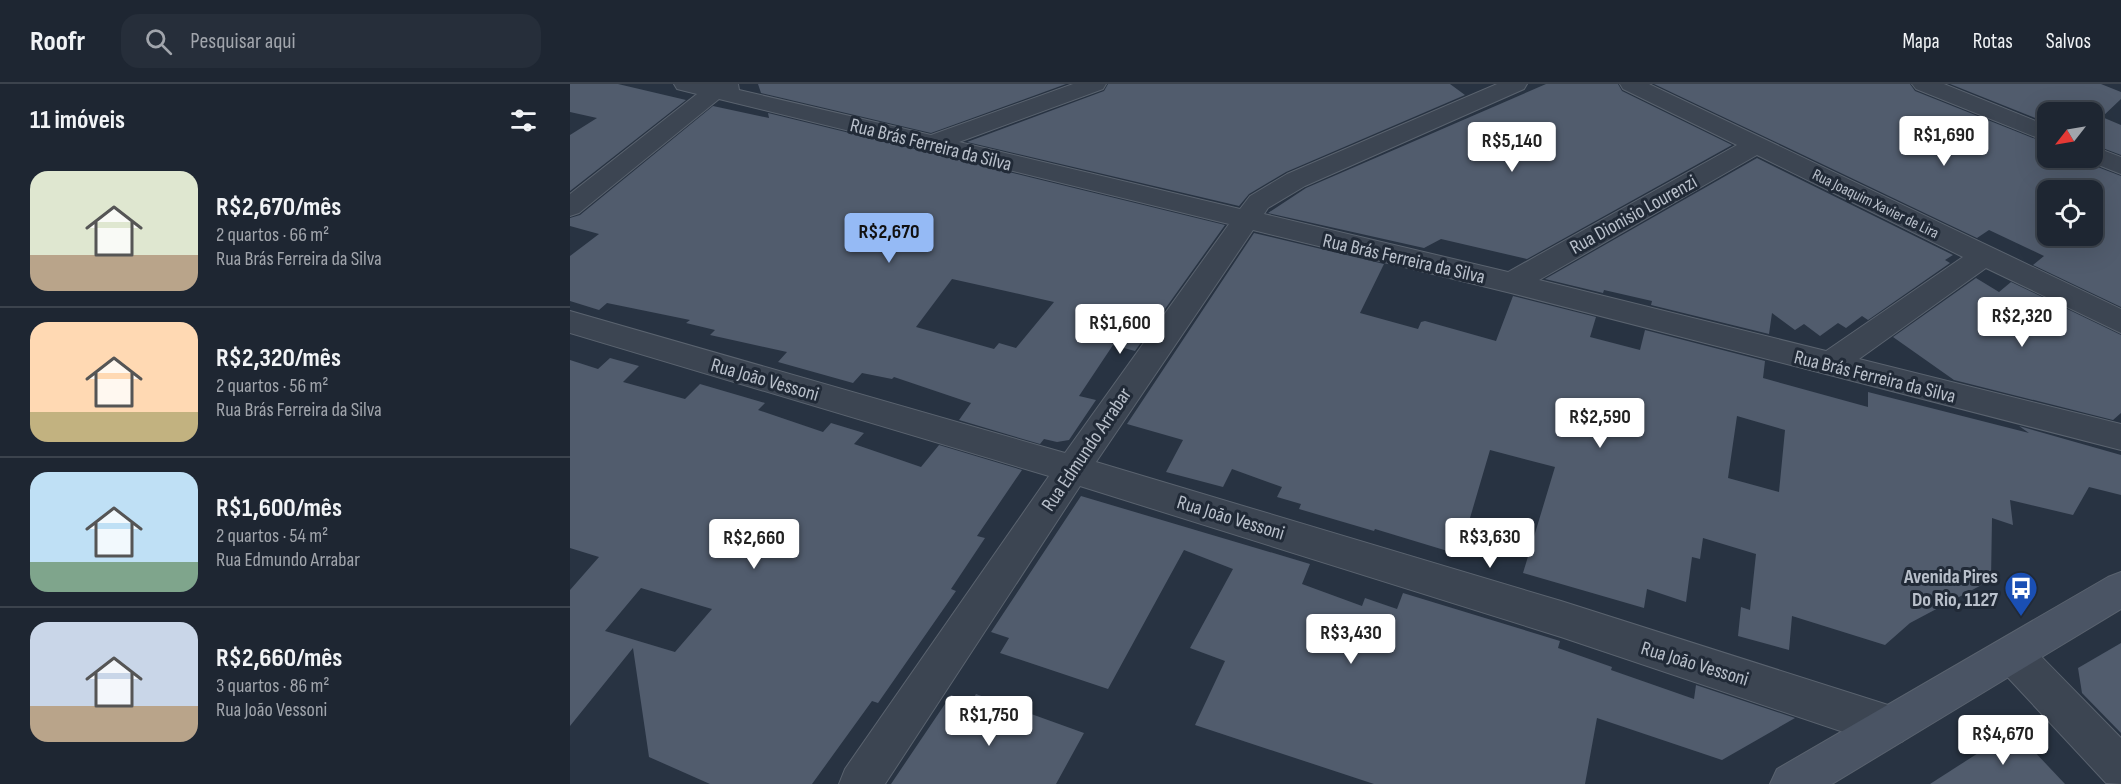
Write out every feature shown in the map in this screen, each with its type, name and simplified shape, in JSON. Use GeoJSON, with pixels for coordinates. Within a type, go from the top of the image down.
{"type":"FeatureCollection","features":[{"type":"Feature","properties":{"kind":"main road"},"geometry":{"type":"LineString","coordinates":[[1792,784],[2121,589]]}},
{"type":"Feature","properties":{"kind":"street","name":"Rua Brás Ferreira da Silva"},"geometry":{"type":"LineString","coordinates":[[685,84],[727,88],[930,144],[1510,283],[2121,437]]}},
{"type":"Feature","properties":{"kind":"street"},"geometry":{"type":"LineString","coordinates":[[930,144],[1095,84]]}},
{"type":"Feature","properties":{"kind":"street","name":"Rua Edmundo Arrabar"},"geometry":{"type":"LineString","coordinates":[[860,784],[1244,220],[1259,202],[1296,180],[1516,84]]}},
{"type":"Feature","properties":{"kind":"street","name":"Rua Joaquim Xavier de Lira"},"geometry":{"type":"LineString","coordinates":[[1631,84],[2121,322]]}},
{"type":"Feature","properties":{"kind":"street"},"geometry":{"type":"LineString","coordinates":[[1924,84],[2037,130]]}},
{"type":"Feature","properties":{"kind":"street"},"geometry":{"type":"LineString","coordinates":[[570,207],[727,88]]}},
{"type":"Feature","properties":{"kind":"street","name":"Rua Dionisio Lourenzi"},"geometry":{"type":"LineString","coordinates":[[1510,283],[1756,145]]}},
{"type":"Feature","properties":{"kind":"street"},"geometry":{"type":"LineString","coordinates":[[2103,159],[2121,166]]}},
{"type":"Feature","properties":{"kind":"street"},"geometry":{"type":"LineString","coordinates":[[1828,365],[1985,255]]}},
{"type":"Feature","properties":{"kind":"street","name":"Rua João Vessoni"},"geometry":{"type":"LineString","coordinates":[[570,322],[1074,468],[1770,686],[1888,726]]}},
{"type":"Feature","properties":{"kind":"street"},"geometry":{"type":"LineString","coordinates":[[2013,655],[2121,768]]}},
{"type":"Feature","properties":{"kind":"building"},"geometry":{"type":"Polygon","coordinates":[[[570,84],[618,84],[686,100],[570,191],[570,135],[597,118],[570,112],[570,84]]]}},
{"type":"Feature","properties":{"kind":"building"},"geometry":{"type":"Polygon","coordinates":[[[758,84],[1066,84],[931,133],[761,93],[758,84]]]}},
{"type":"Feature","properties":{"kind":"building"},"geometry":{"type":"Polygon","coordinates":[[[1108,84],[1450,84],[1465,95],[1286,172],[1249,194],[1239,206],[967,142],[1104,91],[1108,84]]]}},
{"type":"Feature","properties":{"kind":"building"},"geometry":{"type":"Polygon","coordinates":[[[1546,84],[1618,84],[1622,91],[1732,145],[1527,259],[1441,239],[1424,248],[1268,213],[1306,188],[1546,84]]]}},
{"type":"Feature","properties":{"kind":"building"},"geometry":{"type":"Polygon","coordinates":[[[1654,84],[1910,84],[1915,91],[2037,140],[2037,168],[2100,168],[2121,176],[2121,307],[2033,265],[2044,256],[1989,230],[1977,238],[1654,84]]]}},
{"type":"Feature","properties":{"kind":"building"},"geometry":{"type":"Polygon","coordinates":[[[1950,84],[2101,84],[2121,92],[2121,99],[2103,116],[2103,102],[2037,102],[2037,119],[1950,84]]]}},
{"type":"Feature","properties":{"kind":"building"},"geometry":{"type":"Polygon","coordinates":[[[713,106],[769,118],[768,113],[1225,225],[1135,351],[1113,345],[1079,396],[1096,400],[1069,440],[1057,442],[1044,439],[1040,444],[959,420],[971,403],[894,377],[892,379],[862,373],[853,383],[778,362],[787,352],[710,335],[715,330],[686,323],[690,320],[607,303],[599,310],[570,301],[570,256],[599,234],[570,226],[570,218],[580,215],[713,106]],[[952,279],[916,327],[994,349],[999,343],[1016,348],[1054,302],[952,279]]]}},
{"type":"Feature","properties":{"kind":"building"},"geometry":{"type":"Polygon","coordinates":[[[2103,117],[2121,125],[2121,155],[2103,148],[2103,117]]]}},
{"type":"Feature","properties":{"kind":"building"},"geometry":{"type":"Polygon","coordinates":[[[1757,158],[1953,255],[1945,260],[1950,263],[1868,320],[1862,316],[1846,328],[1838,323],[1820,336],[1804,324],[1795,330],[1772,313],[1769,334],[1651,305],[1652,301],[1604,290],[1603,293],[1545,279],[1757,158]]]}},
{"type":"Feature","properties":{"kind":"building"},"geometry":{"type":"Polygon","coordinates":[[[1254,233],[1384,264],[1360,313],[1418,329],[1421,322],[1425,321],[1496,341],[1513,296],[1596,317],[1590,337],[1640,350],[1645,330],[1765,361],[1763,378],[1868,407],[1868,392],[2029,433],[2019,426],[2121,455],[2121,495],[2089,487],[2073,515],[2010,500],[2013,525],[1992,518],[1991,580],[1910,623],[1885,645],[1792,616],[1789,650],[1738,636],[1741,607],[1750,610],[1756,554],[1703,538],[1700,559],[1692,557],[1686,602],[1647,589],[1644,608],[1523,573],[1555,467],[1490,450],[1470,518],[1476,520],[1464,556],[1299,509],[1301,504],[1277,497],[1282,487],[1232,469],[1223,487],[1166,472],[1183,440],[1127,424],[1254,233]],[[1737,416],[1728,478],[1779,492],[1785,430],[1737,416]]]}},
{"type":"Feature","properties":{"kind":"building"},"geometry":{"type":"Polygon","coordinates":[[[1976,278],[1999,292],[2011,282],[2121,335],[2121,413],[2113,420],[1954,380],[1893,337],[1976,278]]]}},
{"type":"Feature","properties":{"kind":"building"},"geometry":{"type":"Polygon","coordinates":[[[610,358],[639,366],[623,382],[685,399],[700,384],[765,403],[758,410],[823,432],[831,423],[864,433],[854,444],[921,467],[939,445],[1022,470],[977,536],[985,538],[951,589],[956,591],[878,703],[872,701],[812,784],[710,784],[649,757],[633,648],[570,726],[570,590],[599,557],[570,548],[570,360],[598,369],[610,358]],[[641,588],[605,631],[675,652],[712,609],[641,588]]]}},
{"type":"Feature","properties":{"kind":"building"},"geometry":{"type":"Polygon","coordinates":[[[1081,496],[1310,564],[1302,584],[1362,606],[1365,598],[1397,609],[1403,593],[1560,641],[1558,648],[1612,667],[1611,670],[1694,699],[1696,685],[1795,718],[1722,760],[1597,718],[1585,784],[1374,784],[1195,725],[1225,661],[1190,648],[1233,569],[1184,550],[1108,689],[1000,653],[1009,638],[991,632],[1081,496]]]}},
{"type":"Feature","properties":{"kind":"building"},"geometry":{"type":"Polygon","coordinates":[[[2121,643],[2121,733],[2082,693],[2078,668],[2121,643]]]}},
{"type":"Feature","properties":{"kind":"building"},"geometry":{"type":"Polygon","coordinates":[[[976,694],[1084,733],[1056,784],[891,784],[951,695],[971,702],[976,694]]]}},
{"type":"Feature","properties":{"kind":"building"},"geometry":{"type":"Polygon","coordinates":[[[2014,730],[2065,784],[1930,784],[2014,730]]]}},
{"type":"Feature","properties":{"kind":"place","name":"Avenida Pires Do Rio, 1127"},"geometry":{"type":"Point","coordinates":[2021,617]}}]}
